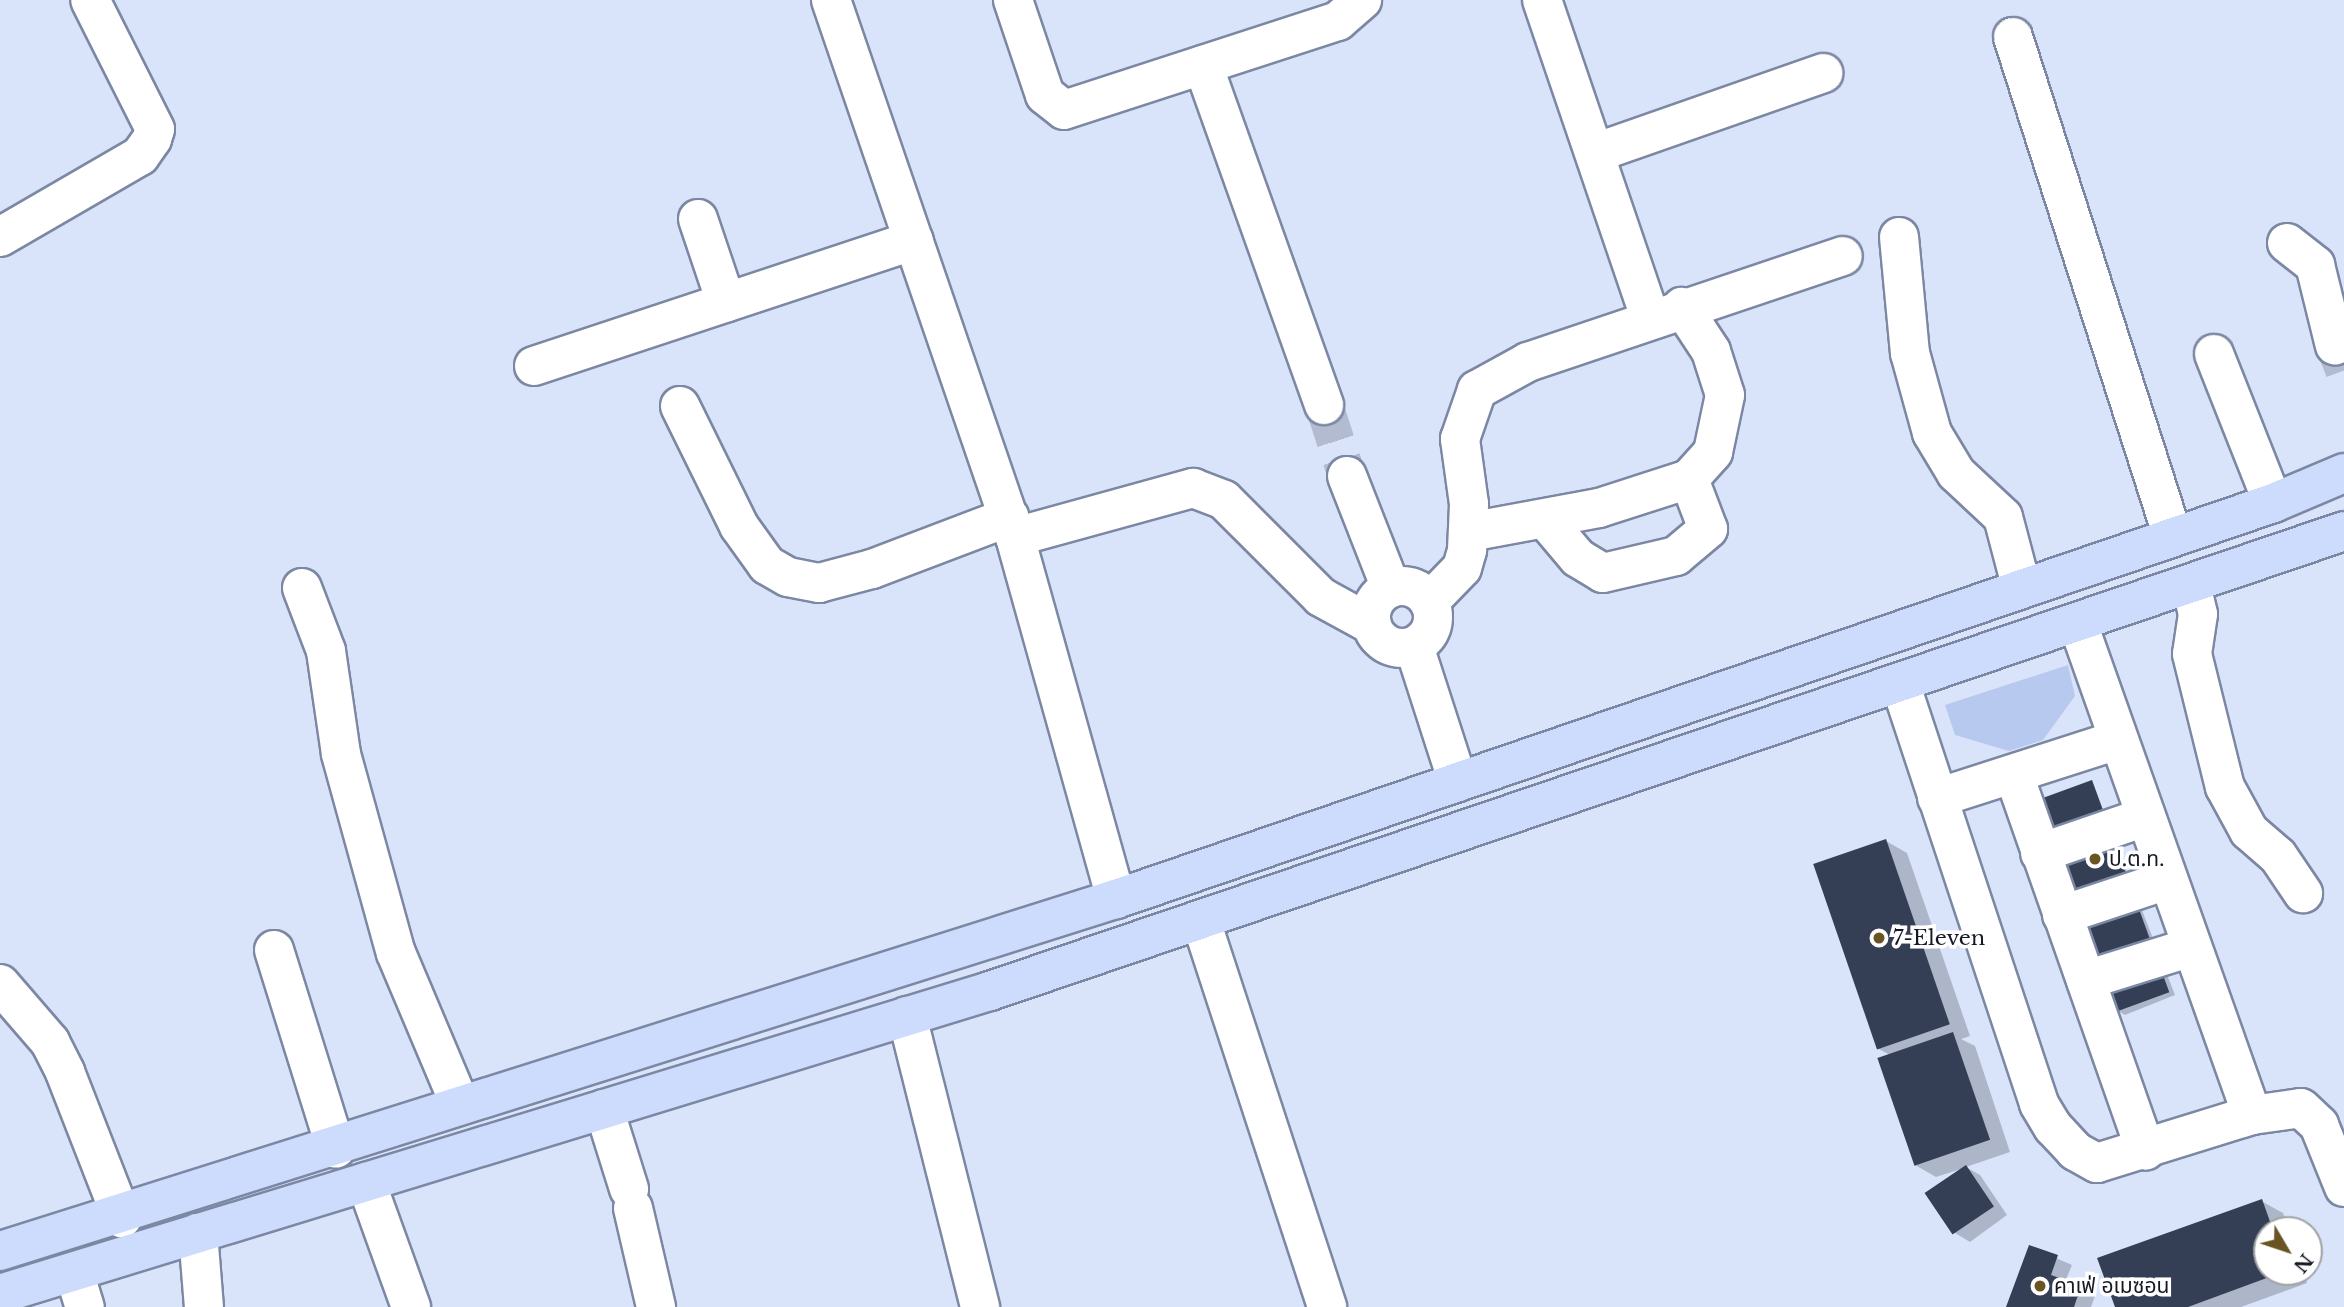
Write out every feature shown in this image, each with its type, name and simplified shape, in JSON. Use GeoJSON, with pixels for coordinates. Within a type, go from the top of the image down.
{"type":"FeatureCollection","features":[{"type":"Feature","properties":{"kind":"main road"},"geometry":{"type":"LineString","coordinates":[[0,1251],[121,1218],[336,1149],[459,1102],[1116,899],[2273,503],[2344,473]]}},
{"type":"Feature","properties":{"kind":"main road"},"geometry":{"type":"LineString","coordinates":[[0,1294],[80,1289],[198,1233],[907,1016],[1201,921],[1901,686],[2344,531]]}},
{"type":"Feature","properties":{"kind":"street"},"geometry":{"type":"LineString","coordinates":[[0,237],[140,156],[152,139],[155,129],[90,0]]}},
{"type":"Feature","properties":{"kind":"street"},"geometry":{"type":"LineString","coordinates":[[831,0],[1012,527],[1116,899]]}},
{"type":"Feature","properties":{"kind":"street"},"geometry":{"type":"LineString","coordinates":[[1013,0],[1045,95],[1064,110],[1338,21],[1362,0]]}},
{"type":"Feature","properties":{"kind":"street"},"geometry":{"type":"LineString","coordinates":[[1469,532],[1545,519],[1689,479],[1713,452],[1725,395],[1711,351],[1666,312],[1595,153],[1542,0]]}},
{"type":"Feature","properties":{"kind":"street"},"geometry":{"type":"LineString","coordinates":[[2013,37],[2173,537]]}},
{"type":"Feature","properties":{"kind":"street"},"geometry":{"type":"LineString","coordinates":[[1203,65],[1324,405]]}},
{"type":"Feature","properties":{"kind":"street"},"geometry":{"type":"LineString","coordinates":[[1595,153],[1823,73]]}},
{"type":"Feature","properties":{"kind":"street"},"geometry":{"type":"LineString","coordinates":[[698,219],[726,302]]}},
{"type":"Feature","properties":{"kind":"street"},"geometry":{"type":"LineString","coordinates":[[1899,237],[1910,354],[1932,433],[1956,472],[2003,517],[2022,589]]}},
{"type":"Feature","properties":{"kind":"street"},"geometry":{"type":"LineString","coordinates":[[534,366],[914,240]]}},
{"type":"Feature","properties":{"kind":"street"},"geometry":{"type":"LineString","coordinates":[[2287,243],[2315,265],[2335,346]]}},
{"type":"Feature","properties":{"kind":"street"},"geometry":{"type":"LineString","coordinates":[[1429,602],[1462,568],[1469,532],[1460,439],[1477,390],[1495,375],[1666,312],[1843,256]]}},
{"type":"Feature","properties":{"kind":"street"},"geometry":{"type":"LineString","coordinates":[[2214,354],[2273,503]]}},
{"type":"Feature","properties":{"kind":"street"},"geometry":{"type":"LineString","coordinates":[[680,406],[739,526],[768,565],[788,577],[819,583],[1012,527],[1193,488],[1224,500],[1321,597],[1372,625],[1388,645],[1414,646],[1432,628],[1429,602],[1420,591],[1391,588]]}},
{"type":"Feature","properties":{"kind":"street"},"geometry":{"type":"LineString","coordinates":[[1347,477],[1391,588]]}},
{"type":"Feature","properties":{"kind":"street"},"geometry":{"type":"LineString","coordinates":[[1545,519],[1578,558],[1603,573],[1676,556],[1708,529],[1689,479]]}},
{"type":"Feature","properties":{"kind":"street"},"geometry":{"type":"LineString","coordinates":[[2191,584],[2198,614],[2192,654],[2225,787],[2244,825],[2278,856],[2303,893]]}},
{"type":"Feature","properties":{"kind":"street"},"geometry":{"type":"LineString","coordinates":[[302,587],[326,651],[341,754],[396,953],[459,1102]]}},
{"type":"Feature","properties":{"kind":"street"},"geometry":{"type":"LineString","coordinates":[[1372,625],[1372,611],[1391,588]]}},
{"type":"Feature","properties":{"kind":"street"},"geometry":{"type":"LineString","coordinates":[[2077,624],[2146,817],[2189,948],[2252,1115]]}},
{"type":"Feature","properties":{"kind":"street"},"geometry":{"type":"LineString","coordinates":[[1414,646],[1458,782]]}},
{"type":"Feature","properties":{"kind":"street"},"geometry":{"type":"LineString","coordinates":[[1901,686],[2039,1104],[2075,1151],[2097,1163],[2147,1152],[2252,1115],[2301,1108],[2319,1125],[2344,1187]]}},
{"type":"Feature","properties":{"kind":"street"},"geometry":{"type":"LineString","coordinates":[[1937,798],[2118,740]]}},
{"type":"Feature","properties":{"kind":"street"},"geometry":{"type":"LineString","coordinates":[[2014,775],[2039,853],[2147,1152]]}},
{"type":"Feature","properties":{"kind":"street"},"geometry":{"type":"LineString","coordinates":[[2039,853],[2146,817]]}},
{"type":"Feature","properties":{"kind":"street"},"geometry":{"type":"LineString","coordinates":[[2062,915],[2167,880]]}},
{"type":"Feature","properties":{"kind":"street"},"geometry":{"type":"LineString","coordinates":[[1201,921],[1327,1307]]}},
{"type":"Feature","properties":{"kind":"street"},"geometry":{"type":"LineString","coordinates":[[2086,981],[2189,948]]}},
{"type":"Feature","properties":{"kind":"street"},"geometry":{"type":"LineString","coordinates":[[274,950],[336,1149]]}},
{"type":"Feature","properties":{"kind":"street"},"geometry":{"type":"LineString","coordinates":[[0,984],[50,1042],[65,1072],[121,1218]]}},
{"type":"Feature","properties":{"kind":"street"},"geometry":{"type":"LineString","coordinates":[[907,1016],[980,1307]]}},
{"type":"Feature","properties":{"kind":"street"},"geometry":{"type":"LineString","coordinates":[[604,1109],[631,1199],[656,1307]]}},
{"type":"Feature","properties":{"kind":"street"},"geometry":{"type":"LineString","coordinates":[[366,1182],[411,1307]]}},
{"type":"Feature","properties":{"kind":"street"},"geometry":{"type":"LineString","coordinates":[[198,1233],[204,1307]]}},
{"type":"Feature","properties":{"kind":"shaded area"},"geometry":{"type":"Polygon","coordinates":[[[2068,665],[2075,696],[2043,740],[2009,751],[1955,735],[1945,705],[2068,665]]]}},
{"type":"Feature","properties":{"kind":"building"},"geometry":{"type":"Polygon","coordinates":[[[2092,780],[2169,992],[2117,1012],[2039,799],[2092,780]]]}},
{"type":"Feature","properties":{"kind":"building"},"geometry":{"type":"Polygon","coordinates":[[[1886,839],[1950,1024],[1877,1049],[1813,864],[1886,839]]]}},
{"type":"Feature","properties":{"kind":"building"},"geometry":{"type":"Polygon","coordinates":[[[1953,1032],[1990,1140],[1914,1166],[1877,1058],[1953,1032]]]}},
{"type":"Feature","properties":{"kind":"building"},"geometry":{"type":"Polygon","coordinates":[[[1966,1165],[1994,1206],[1953,1234],[1925,1193],[1966,1165]]]}},
{"type":"Feature","properties":{"kind":"building"},"geometry":{"type":"Polygon","coordinates":[[[2262,1199],[2268,1216],[2253,1216],[2253,1283],[2188,1307],[2115,1307],[2097,1258],[2262,1199]]]}},
{"type":"Feature","properties":{"kind":"building"},"geometry":{"type":"Polygon","coordinates":[[[2029,1245],[2058,1255],[2051,1275],[2081,1286],[2074,1307],[2006,1307],[2029,1245]]]}},
{"type":"Feature","properties":{"kind":"tunnel"},"geometry":{"type":"LineString","coordinates":[[2335,346],[2344,370]]}},
{"type":"Feature","properties":{"kind":"tunnel"},"geometry":{"type":"LineString","coordinates":[[1324,405],[1347,476]]}},
{"type":"Feature","properties":{"kind":"place","name":"ป.ต.ท."},"geometry":{"type":"Point","coordinates":[2095,859]}},
{"type":"Feature","properties":{"kind":"place","name":"7-Eleven"},"geometry":{"type":"Point","coordinates":[1879,938]}},
{"type":"Feature","properties":{"kind":"place","name":"คาเฟ่ อเมซอน"},"geometry":{"type":"Point","coordinates":[2040,1286]}}]}
